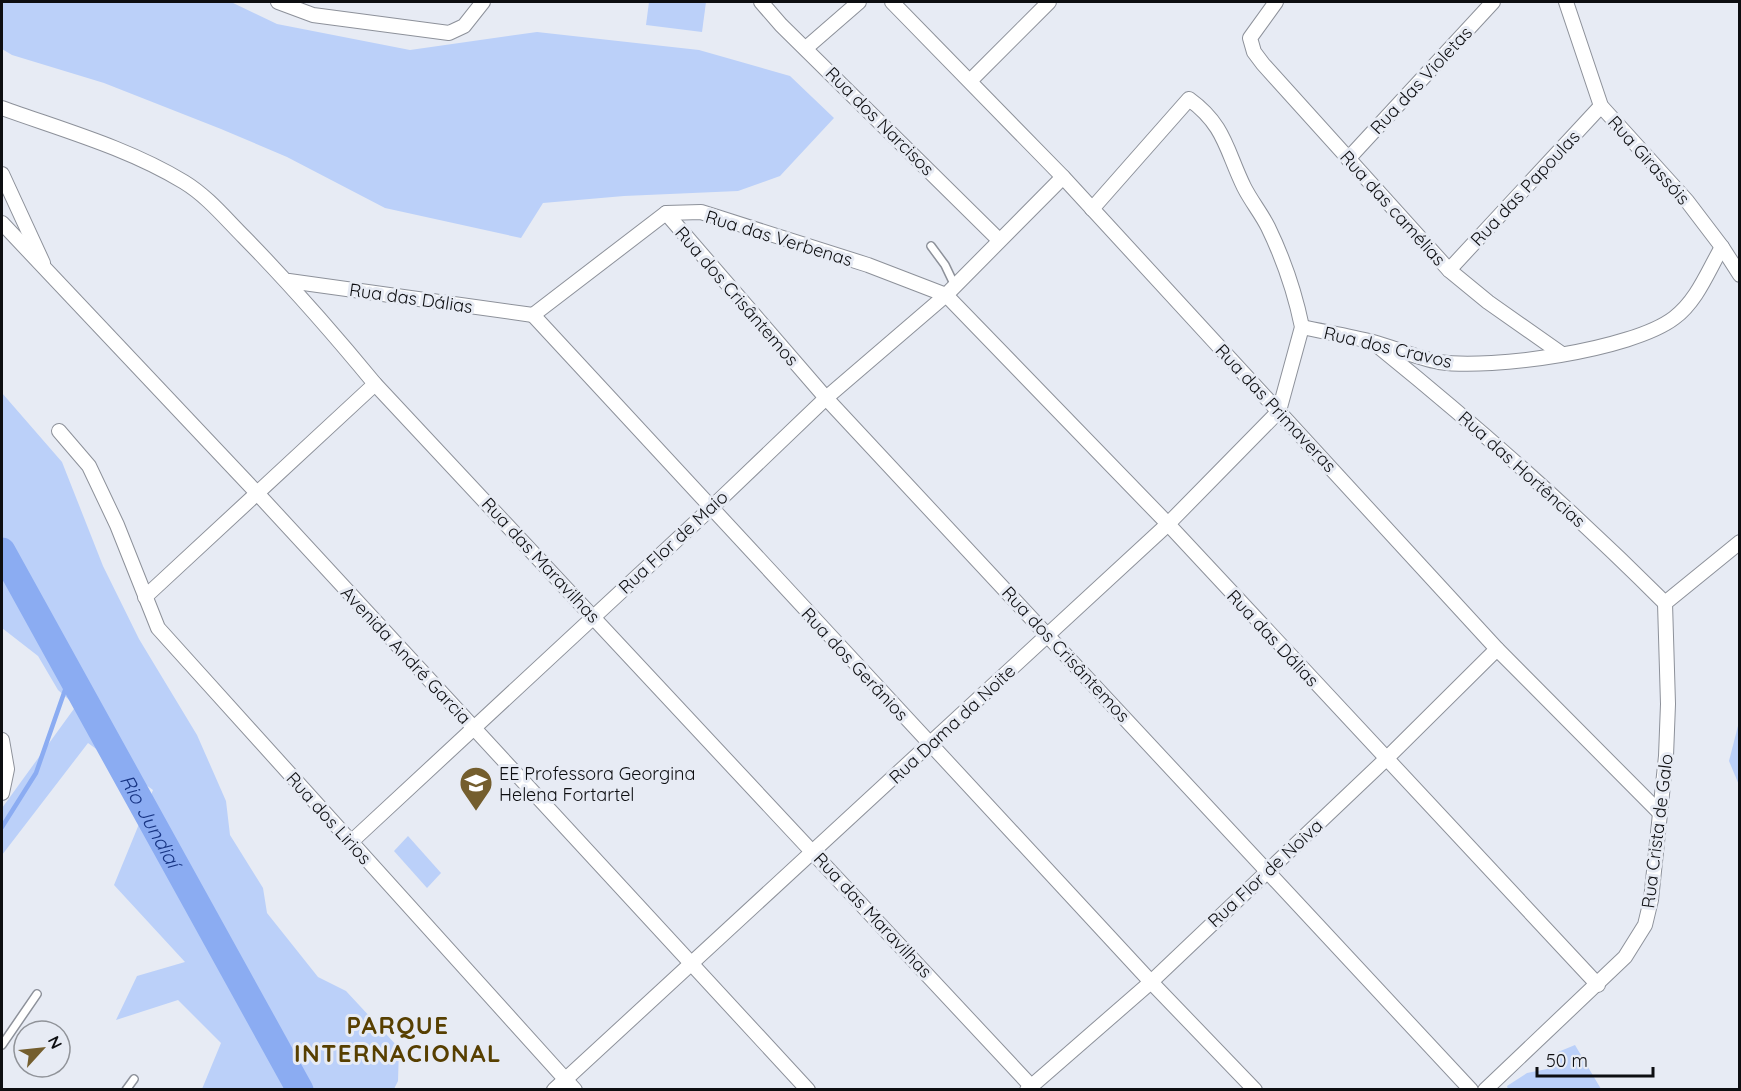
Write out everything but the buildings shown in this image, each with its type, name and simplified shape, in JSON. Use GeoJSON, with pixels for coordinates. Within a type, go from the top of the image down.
{"type":"FeatureCollection","features":[{"type":"Feature","properties":{"kind":"street"},"geometry":{"type":"LineString","coordinates":[[278,2],[313,15],[449,33],[464,26],[482,2]]}},
{"type":"Feature","properties":{"kind":"street","name":"Rua dos Narcisos"},"geometry":{"type":"LineString","coordinates":[[761,2],[999,240]]}},
{"type":"Feature","properties":{"kind":"street"},"geometry":{"type":"LineString","coordinates":[[806,48],[859,2]]}},
{"type":"Feature","properties":{"kind":"street","name":"Rua das Primaveras"},"geometry":{"type":"LineString","coordinates":[[892,2],[971,80],[1063,177],[1497,650],[1660,813]]}},
{"type":"Feature","properties":{"kind":"street"},"geometry":{"type":"LineString","coordinates":[[971,80],[1049,2]]}},
{"type":"Feature","properties":{"kind":"street","name":"Rua das camélias"},"geometry":{"type":"LineString","coordinates":[[1276,2],[1250,38],[1254,52],[1263,64],[1449,270],[1488,302],[1562,354]]}},
{"type":"Feature","properties":{"kind":"street","name":"Rua das Violetas"},"geometry":{"type":"LineString","coordinates":[[1348,159],[1493,2]]}},
{"type":"Feature","properties":{"kind":"street","name":"Rua Girassóis"},"geometry":{"type":"LineString","coordinates":[[1566,2],[1601,106],[1666,176],[1722,247],[1740,275]]}},
{"type":"Feature","properties":{"kind":"street","name":"Rua dos Cravos"},"geometry":{"type":"LineString","coordinates":[[1092,209],[1189,99],[1206,111],[1224,136],[1244,187],[1278,250],[1302,327],[1373,342],[1438,362],[1471,364],[1562,354],[1626,342],[1645,335],[1675,318],[1698,291],[1722,247]]}},
{"type":"Feature","properties":{"kind":"street","name":"Rua das Papoulas"},"geometry":{"type":"LineString","coordinates":[[1449,270],[1601,106]]}},
{"type":"Feature","properties":{"kind":"street","name":"Rua das Maravilhas"},"geometry":{"type":"LineString","coordinates":[[2,108],[105,145],[185,182],[212,203],[289,281],[375,384],[594,615],[1029,1088]]}},
{"type":"Feature","properties":{"kind":"street"},"geometry":{"type":"LineString","coordinates":[[2,174],[49,276]]}},
{"type":"Feature","properties":{"kind":"street"},"geometry":{"type":"LineString","coordinates":[[950,290],[1063,177]]}},
{"type":"Feature","properties":{"kind":"street","name":"Rua das Verbenas"},"geometry":{"type":"LineString","coordinates":[[666,213],[701,212],[950,290]]}},
{"type":"Feature","properties":{"kind":"street"},"geometry":{"type":"LineString","coordinates":[[533,315],[666,213]]}},
{"type":"Feature","properties":{"kind":"street","name":"Rua dos Crisântemos"},"geometry":{"type":"LineString","coordinates":[[666,213],[826,398],[1471,1089]]}},
{"type":"Feature","properties":{"kind":"street","name":"Avenida André Garcia"},"geometry":{"type":"LineString","coordinates":[[2,223],[49,276],[256,493],[808,1089]]}},
{"type":"Feature","properties":{"kind":"street","name":"Rua das Dálias"},"geometry":{"type":"LineString","coordinates":[[289,281],[533,315]]}},
{"type":"Feature","properties":{"kind":"street","name":"Rua das Dálias"},"geometry":{"type":"LineString","coordinates":[[950,290],[1385,760],[1598,985]]}},
{"type":"Feature","properties":{"kind":"street","name":"Rua Flor de Maio"},"geometry":{"type":"LineString","coordinates":[[351,842],[710,509],[826,398],[950,290]]}},
{"type":"Feature","properties":{"kind":"street","name":"Rua dos Gerânios"},"geometry":{"type":"LineString","coordinates":[[533,315],[710,509],[1150,982],[1255,1089]]}},
{"type":"Feature","properties":{"kind":"street","name":"Rua Dama da Noite"},"geometry":{"type":"LineString","coordinates":[[554,1089],[571,1085],[691,961],[931,745],[1168,524],[1279,411],[1302,327]]}},
{"type":"Feature","properties":{"kind":"street","name":"Rua das Hortências"},"geometry":{"type":"LineString","coordinates":[[1373,342],[1539,481],[1665,603]]}},
{"type":"Feature","properties":{"kind":"street"},"geometry":{"type":"LineString","coordinates":[[145,597],[375,384]]}},
{"type":"Feature","properties":{"kind":"street","name":"Rua dos Lirios"},"geometry":{"type":"LineString","coordinates":[[59,431],[89,466],[117,525],[158,628],[166,639],[571,1085]]}},
{"type":"Feature","properties":{"kind":"street"},"geometry":{"type":"LineString","coordinates":[[1665,603],[1740,542]]}},
{"type":"Feature","properties":{"kind":"street","name":"Rua Crista de Galo"},"geometry":{"type":"LineString","coordinates":[[1485,1089],[1598,985],[1625,957],[1645,925],[1652,900],[1668,704],[1665,603]]}},
{"type":"Feature","properties":{"kind":"street","name":"Rua Flor de Noiva"},"geometry":{"type":"LineString","coordinates":[[1029,1088],[1150,982],[1269,871],[1497,650]]}},
{"type":"Feature","properties":{"kind":"street"},"geometry":{"type":"LineString","coordinates":[[2,740],[7,769],[2,793]]}},
{"type":"Feature","properties":{"kind":"lane"},"geometry":{"type":"LineString","coordinates":[[931,246],[945,265],[950,290]]}},
{"type":"Feature","properties":{"kind":"lane"},"geometry":{"type":"LineString","coordinates":[[2,1045],[37,994]]}},
{"type":"Feature","properties":{"kind":"lane"},"geometry":{"type":"LineString","coordinates":[[126,1089],[134,1079]]}},
{"type":"Feature","properties":{"kind":"shaded area"},"geometry":{"type":"Polygon","coordinates":[[[2,2],[231,2],[277,24],[410,50],[537,32],[699,50],[790,76],[834,118],[780,176],[738,191],[624,196],[543,203],[521,238],[385,208],[287,157],[221,129],[104,83],[12,55],[2,49],[2,2]]]}},
{"type":"Feature","properties":{"kind":"shaded area"},"geometry":{"type":"Polygon","coordinates":[[[649,2],[706,2],[702,32],[646,25],[649,2]]]}},
{"type":"Feature","properties":{"kind":"shaded area"},"geometry":{"type":"Polygon","coordinates":[[[2,393],[62,462],[103,566],[139,639],[197,735],[226,801],[230,835],[263,888],[267,913],[318,977],[346,991],[399,1048],[398,1081],[394,1089],[202,1089],[221,1043],[178,1000],[116,1020],[137,976],[185,962],[114,885],[153,790],[88,743],[2,855],[2,808],[76,706],[58,690],[38,656],[2,628],[2,393]]]}},
{"type":"Feature","properties":{"kind":"shaded area"},"geometry":{"type":"Polygon","coordinates":[[[1739,722],[1739,785],[1729,761],[1739,722]]]}},
{"type":"Feature","properties":{"kind":"shaded area"},"geometry":{"type":"Polygon","coordinates":[[[408,836],[441,873],[427,888],[394,851],[408,836]]]}},
{"type":"Feature","properties":{"kind":"shaded area"},"geometry":{"type":"Polygon","coordinates":[[[1575,1045],[1601,1089],[1508,1089],[1507,1086],[1527,1073],[1547,1069],[1558,1052],[1575,1045]]]}},
{"type":"Feature","properties":{"kind":"waterway","name":"Rio Jundiaí"},"geometry":{"type":"LineString","coordinates":[[2,551],[300,1090]]}},
{"type":"Feature","properties":{"kind":"waterway"},"geometry":{"type":"LineString","coordinates":[[2,827],[36,773],[71,673]]}},
{"type":"Feature","properties":{"kind":"place","name":"EE Professora Georgina Helena Fortartel"},"geometry":{"type":"Point","coordinates":[476,812]}},
{"type":"Feature","properties":{"kind":"district","name":"PARQUE INTERNACIONAL"},"geometry":{"type":"Point","coordinates":[398,1039]}}]}
